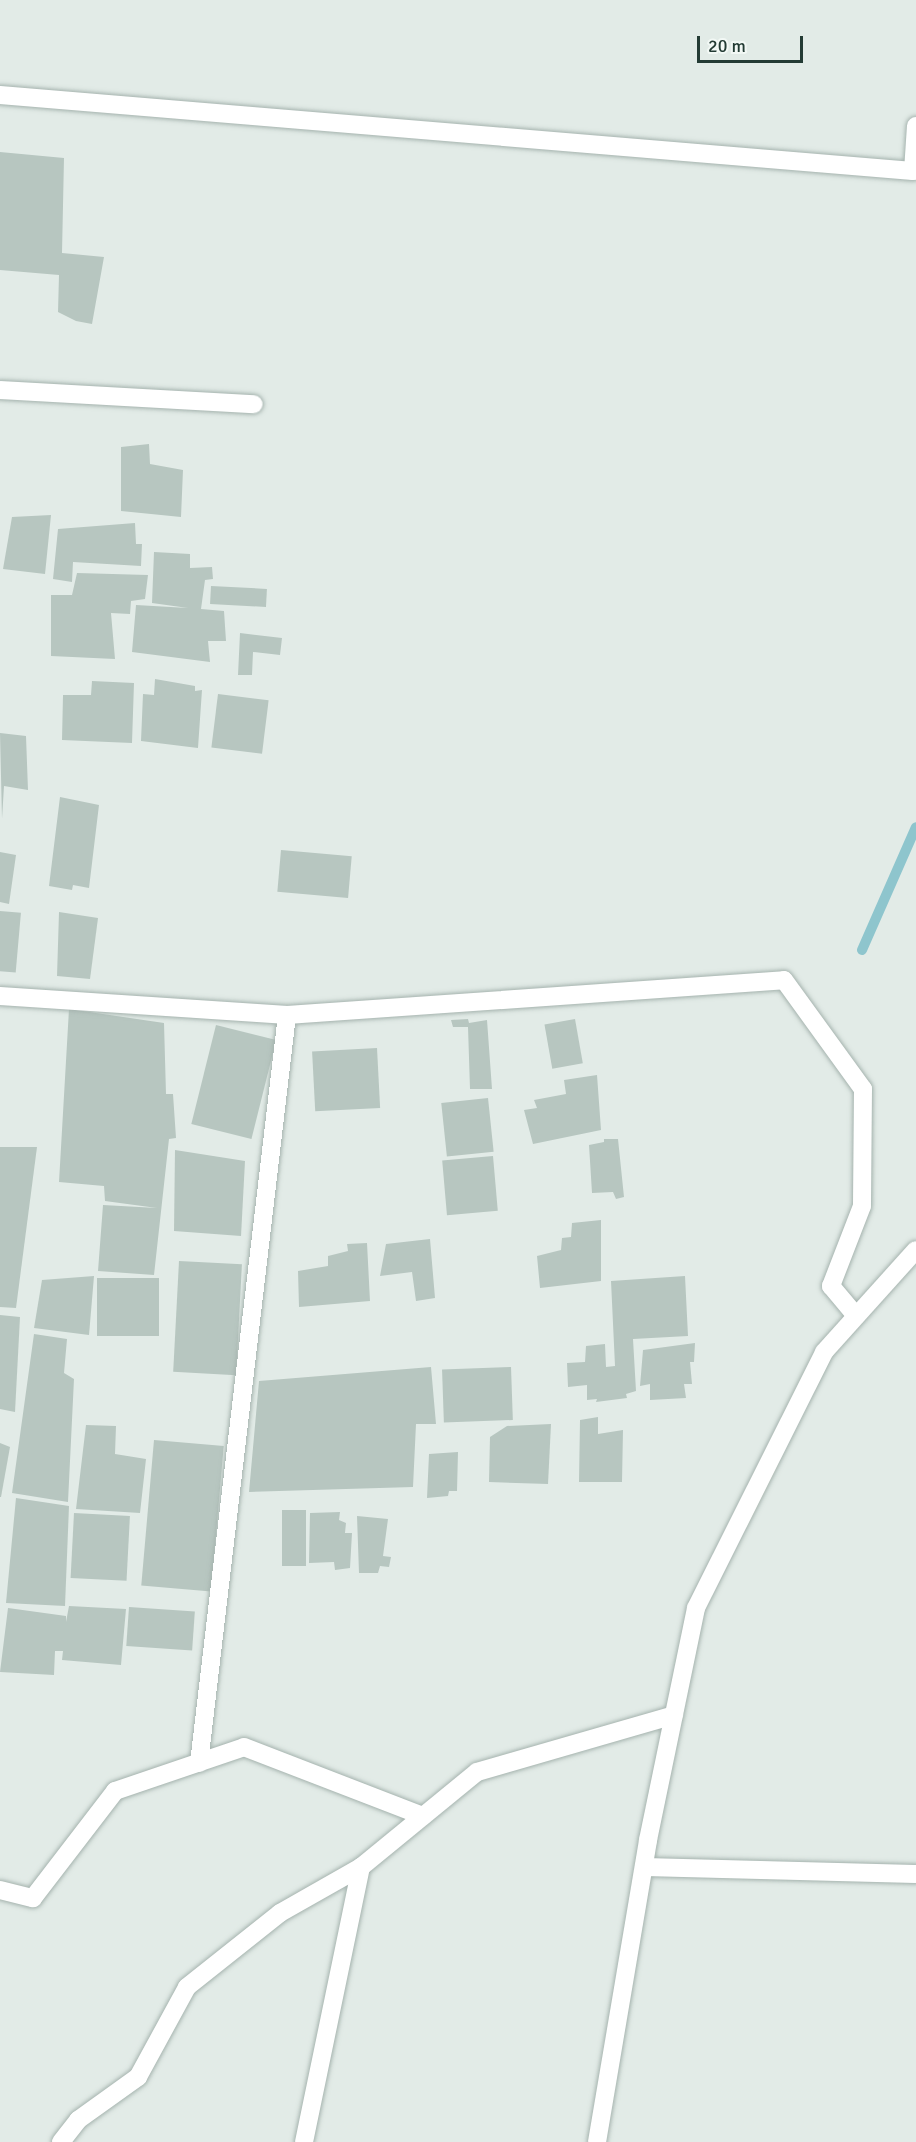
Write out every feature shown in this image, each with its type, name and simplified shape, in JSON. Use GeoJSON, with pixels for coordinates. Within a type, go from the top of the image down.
{"type":"FeatureCollection","features":[{"type":"Feature","properties":{"kind":"street"},"geometry":{"type":"LineString","coordinates":[[0,95],[913,171],[916,126]]}},
{"type":"Feature","properties":{"kind":"street"},"geometry":{"type":"LineString","coordinates":[[0,390],[254,404]]}},
{"type":"Feature","properties":{"kind":"street"},"geometry":{"type":"LineString","coordinates":[[0,996],[287,1015],[784,980],[863,1089],[862,1206],[831,1286],[856,1316]]}},
{"type":"Feature","properties":{"kind":"street"},"geometry":{"type":"LineString","coordinates":[[199,1762],[287,1015]]}},
{"type":"Feature","properties":{"kind":"street"},"geometry":{"type":"LineString","coordinates":[[597,2142],[644,1867],[696,1608],[824,1352],[916,1250]]}},
{"type":"Feature","properties":{"kind":"street"},"geometry":{"type":"LineString","coordinates":[[61,2142],[78,2120],[138,2077],[187,1987],[280,1913],[361,1867],[477,1772],[674,1715]]}},
{"type":"Feature","properties":{"kind":"street"},"geometry":{"type":"LineString","coordinates":[[0,1890],[33,1898],[115,1791],[244,1748],[423,1816]]}},
{"type":"Feature","properties":{"kind":"street"},"geometry":{"type":"LineString","coordinates":[[304,2142],[361,1867]]}},
{"type":"Feature","properties":{"kind":"street"},"geometry":{"type":"LineString","coordinates":[[644,1867],[916,1874]]}},
{"type":"Feature","properties":{"kind":"building"},"geometry":{"type":"Polygon","coordinates":[[[0,152],[64,158],[62,253],[104,257],[92,324],[76,321],[58,312],[59,275],[0,270],[0,152]]]}},
{"type":"Feature","properties":{"kind":"building"},"geometry":{"type":"Polygon","coordinates":[[[149,444],[150,464],[183,470],[181,517],[121,511],[121,447],[149,444]]]}},
{"type":"Feature","properties":{"kind":"building"},"geometry":{"type":"Polygon","coordinates":[[[51,515],[45,574],[3,569],[12,517],[51,515]]]}},
{"type":"Feature","properties":{"kind":"building"},"geometry":{"type":"Polygon","coordinates":[[[135,523],[136,544],[142,544],[141,566],[73,562],[72,582],[53,579],[58,529],[135,523]]]}},
{"type":"Feature","properties":{"kind":"building"},"geometry":{"type":"Polygon","coordinates":[[[154,552],[190,554],[190,568],[212,567],[213,579],[205,580],[201,609],[224,611],[226,641],[208,641],[210,662],[132,652],[136,605],[188,608],[152,603],[154,552]]]}},
{"type":"Feature","properties":{"kind":"building"},"geometry":{"type":"Polygon","coordinates":[[[77,573],[148,575],[145,599],[131,601],[130,614],[111,613],[115,659],[51,656],[51,595],[72,595],[77,573]]]}},
{"type":"Feature","properties":{"kind":"building"},"geometry":{"type":"Polygon","coordinates":[[[211,586],[267,589],[266,607],[210,604],[211,586]]]}},
{"type":"Feature","properties":{"kind":"building"},"geometry":{"type":"Polygon","coordinates":[[[240,633],[282,638],[280,655],[253,652],[252,675],[238,675],[240,633]]]}},
{"type":"Feature","properties":{"kind":"building"},"geometry":{"type":"Polygon","coordinates":[[[155,679],[195,686],[195,691],[202,690],[198,748],[141,741],[143,694],[154,695],[155,679]]]}},
{"type":"Feature","properties":{"kind":"building"},"geometry":{"type":"Polygon","coordinates":[[[92,681],[134,683],[132,743],[62,740],[63,695],[91,695],[92,681]]]}},
{"type":"Feature","properties":{"kind":"building"},"geometry":{"type":"Polygon","coordinates":[[[218,694],[269,700],[262,754],[211,748],[218,694]]]}},
{"type":"Feature","properties":{"kind":"building"},"geometry":{"type":"Polygon","coordinates":[[[0,733],[26,736],[28,790],[4,786],[2,819],[0,733]]]}},
{"type":"Feature","properties":{"kind":"building"},"geometry":{"type":"Polygon","coordinates":[[[60,797],[99,805],[89,888],[73,885],[72,890],[49,886],[60,797]]]}},
{"type":"Feature","properties":{"kind":"building"},"geometry":{"type":"Polygon","coordinates":[[[281,850],[352,856],[348,898],[277,892],[281,850]]]}},
{"type":"Feature","properties":{"kind":"building"},"geometry":{"type":"Polygon","coordinates":[[[0,852],[16,855],[9,904],[0,902],[0,852]]]}},
{"type":"Feature","properties":{"kind":"building"},"geometry":{"type":"Polygon","coordinates":[[[0,911],[21,913],[16,973],[0,971],[0,911]]]}},
{"type":"Feature","properties":{"kind":"building"},"geometry":{"type":"Polygon","coordinates":[[[59,912],[98,918],[90,979],[57,976],[59,912]]]}},
{"type":"Feature","properties":{"kind":"building"},"geometry":{"type":"Polygon","coordinates":[[[69,1009],[164,1023],[166,1094],[173,1094],[176,1138],[169,1139],[154,1275],[98,1271],[103,1205],[157,1208],[105,1201],[104,1186],[59,1182],[69,1009]]]}},
{"type":"Feature","properties":{"kind":"building"},"geometry":{"type":"Polygon","coordinates":[[[468,1019],[469,1023],[487,1020],[492,1089],[470,1089],[468,1027],[453,1027],[451,1020],[468,1019]]]}},
{"type":"Feature","properties":{"kind":"building"},"geometry":{"type":"Polygon","coordinates":[[[575,1019],[583,1063],[552,1069],[544,1024],[575,1019]]]}},
{"type":"Feature","properties":{"kind":"building"},"geometry":{"type":"Polygon","coordinates":[[[216,1025],[276,1040],[251,1139],[191,1124],[216,1025]]]}},
{"type":"Feature","properties":{"kind":"building"},"geometry":{"type":"Polygon","coordinates":[[[377,1048],[380,1108],[315,1111],[312,1051],[377,1048]]]}},
{"type":"Feature","properties":{"kind":"building"},"geometry":{"type":"Polygon","coordinates":[[[597,1075],[601,1130],[533,1144],[524,1110],[537,1108],[534,1100],[566,1094],[564,1080],[597,1075]]]}},
{"type":"Feature","properties":{"kind":"building"},"geometry":{"type":"Polygon","coordinates":[[[488,1098],[494,1152],[447,1157],[441,1103],[488,1098]]]}},
{"type":"Feature","properties":{"kind":"building"},"geometry":{"type":"Polygon","coordinates":[[[604,1139],[618,1139],[624,1197],[616,1199],[613,1192],[592,1193],[589,1145],[604,1142],[604,1139]]]}},
{"type":"Feature","properties":{"kind":"building"},"geometry":{"type":"Polygon","coordinates":[[[0,1147],[37,1147],[16,1308],[0,1307],[0,1147]]]}},
{"type":"Feature","properties":{"kind":"building"},"geometry":{"type":"Polygon","coordinates":[[[175,1150],[245,1161],[241,1236],[174,1231],[175,1150]]]}},
{"type":"Feature","properties":{"kind":"building"},"geometry":{"type":"Polygon","coordinates":[[[493,1156],[498,1211],[447,1215],[442,1160],[493,1156]]]}},
{"type":"Feature","properties":{"kind":"building"},"geometry":{"type":"Polygon","coordinates":[[[601,1220],[601,1281],[540,1288],[537,1256],[561,1250],[562,1238],[571,1237],[572,1223],[601,1220]]]}},
{"type":"Feature","properties":{"kind":"building"},"geometry":{"type":"Polygon","coordinates":[[[430,1239],[435,1298],[416,1301],[412,1272],[380,1276],[386,1244],[430,1239]]]}},
{"type":"Feature","properties":{"kind":"building"},"geometry":{"type":"Polygon","coordinates":[[[367,1243],[370,1301],[299,1307],[298,1271],[328,1266],[328,1256],[348,1251],[347,1244],[367,1243]]]}},
{"type":"Feature","properties":{"kind":"building"},"geometry":{"type":"Polygon","coordinates":[[[179,1261],[242,1264],[236,1375],[173,1372],[179,1261]]]}},
{"type":"Feature","properties":{"kind":"building"},"geometry":{"type":"Polygon","coordinates":[[[94,1276],[89,1335],[34,1328],[42,1280],[94,1276]]]}},
{"type":"Feature","properties":{"kind":"building"},"geometry":{"type":"Polygon","coordinates":[[[685,1276],[688,1336],[633,1339],[636,1391],[626,1394],[627,1398],[596,1402],[597,1399],[587,1400],[587,1385],[568,1387],[567,1363],[585,1362],[586,1346],[605,1344],[606,1367],[615,1366],[611,1281],[685,1276]]]}},
{"type":"Feature","properties":{"kind":"building"},"geometry":{"type":"Polygon","coordinates":[[[97,1278],[159,1278],[159,1336],[97,1336],[97,1278]]]}},
{"type":"Feature","properties":{"kind":"building"},"geometry":{"type":"Polygon","coordinates":[[[0,1315],[20,1317],[15,1412],[0,1409],[0,1315]]]}},
{"type":"Feature","properties":{"kind":"building"},"geometry":{"type":"Polygon","coordinates":[[[34,1334],[67,1339],[64,1373],[74,1379],[68,1502],[12,1493],[34,1334]]]}},
{"type":"Feature","properties":{"kind":"building"},"geometry":{"type":"Polygon","coordinates":[[[695,1343],[694,1362],[690,1362],[692,1384],[684,1384],[686,1398],[650,1400],[650,1384],[640,1386],[643,1350],[695,1343]]]}},
{"type":"Feature","properties":{"kind":"building"},"geometry":{"type":"Polygon","coordinates":[[[431,1367],[436,1424],[416,1424],[413,1487],[249,1492],[259,1381],[431,1367]]]}},
{"type":"Feature","properties":{"kind":"building"},"geometry":{"type":"Polygon","coordinates":[[[511,1367],[513,1420],[444,1422],[442,1369],[511,1367]]]}},
{"type":"Feature","properties":{"kind":"building"},"geometry":{"type":"Polygon","coordinates":[[[598,1417],[598,1434],[623,1430],[622,1482],[579,1482],[580,1420],[598,1417]]]}},
{"type":"Feature","properties":{"kind":"building"},"geometry":{"type":"Polygon","coordinates":[[[551,1424],[548,1484],[489,1482],[490,1437],[507,1426],[551,1424]]]}},
{"type":"Feature","properties":{"kind":"building"},"geometry":{"type":"Polygon","coordinates":[[[86,1425],[116,1426],[115,1454],[146,1459],[140,1513],[76,1509],[86,1425]]]}},
{"type":"Feature","properties":{"kind":"building"},"geometry":{"type":"Polygon","coordinates":[[[154,1440],[224,1446],[211,1592],[141,1585],[154,1440]]]}},
{"type":"Feature","properties":{"kind":"building"},"geometry":{"type":"Polygon","coordinates":[[[0,1443],[10,1447],[1,1497],[0,1497],[0,1443]]]}},
{"type":"Feature","properties":{"kind":"building"},"geometry":{"type":"Polygon","coordinates":[[[458,1452],[457,1491],[449,1491],[448,1496],[427,1498],[429,1454],[458,1452]]]}},
{"type":"Feature","properties":{"kind":"building"},"geometry":{"type":"Polygon","coordinates":[[[16,1498],[69,1506],[65,1606],[6,1603],[16,1498]]]}},
{"type":"Feature","properties":{"kind":"building"},"geometry":{"type":"Polygon","coordinates":[[[282,1510],[306,1510],[306,1566],[282,1566],[282,1510]]]}},
{"type":"Feature","properties":{"kind":"building"},"geometry":{"type":"Polygon","coordinates":[[[340,1512],[339,1520],[346,1523],[345,1533],[352,1533],[350,1568],[335,1570],[334,1562],[309,1563],[310,1513],[340,1512]]]}},
{"type":"Feature","properties":{"kind":"building"},"geometry":{"type":"Polygon","coordinates":[[[74,1513],[130,1516],[127,1581],[71,1578],[74,1513]]]}},
{"type":"Feature","properties":{"kind":"building"},"geometry":{"type":"Polygon","coordinates":[[[357,1516],[388,1519],[383,1556],[391,1557],[389,1567],[380,1566],[378,1573],[359,1573],[357,1516]]]}},
{"type":"Feature","properties":{"kind":"building"},"geometry":{"type":"Polygon","coordinates":[[[69,1606],[126,1609],[121,1665],[62,1660],[63,1651],[55,1651],[54,1675],[0,1672],[8,1608],[66,1616],[66,1622],[69,1606]]]}},
{"type":"Feature","properties":{"kind":"building"},"geometry":{"type":"Polygon","coordinates":[[[129,1607],[195,1612],[192,1651],[126,1646],[129,1607]]]}},
{"type":"Feature","properties":{"kind":"waterway"},"geometry":{"type":"LineString","coordinates":[[862,950],[916,827]]}}]}
